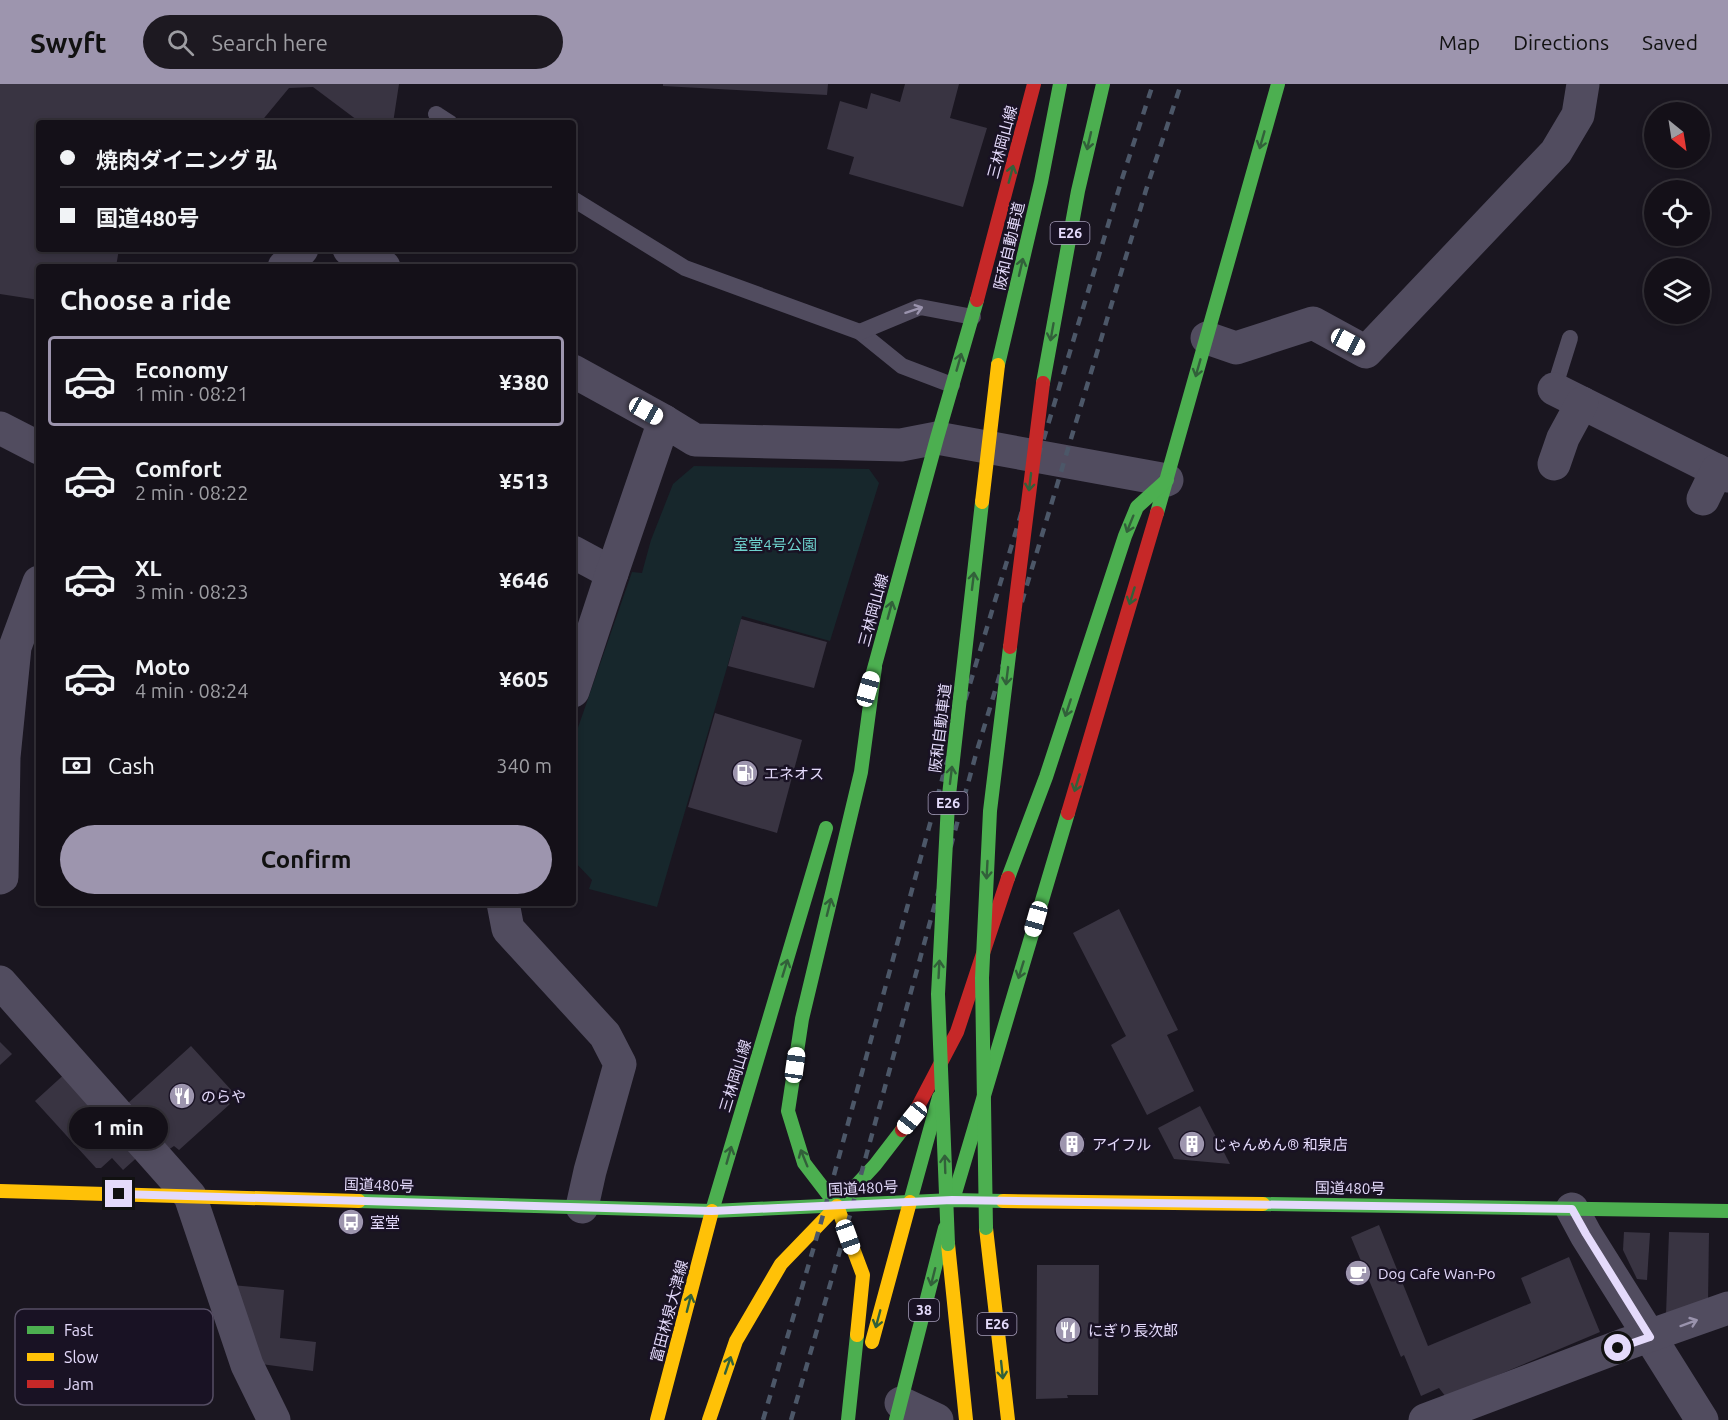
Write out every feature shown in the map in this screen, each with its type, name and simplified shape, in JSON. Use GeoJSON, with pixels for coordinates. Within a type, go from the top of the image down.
{"type":"FeatureCollection","features":[{"type":"Feature","properties":{"kind":"main road","name":"三林岡山線"},"geometry":{"type":"LineString","coordinates":[[851,747],[972,317],[1034,84]]}},
{"type":"Feature","properties":{"kind":"main road","name":"阪和自動車道"},"geometry":{"type":"LineString","coordinates":[[966,1420],[948,1244],[938,994],[948,804],[998,365],[1041,182],[1060,84]]}},
{"type":"Feature","properties":{"kind":"main road","name":"E26"},"geometry":{"type":"LineString","coordinates":[[1008,1420],[986,1228],[982,978],[990,811],[1043,383],[1078,191],[1103,84]]}},
{"type":"Feature","properties":{"kind":"main road"},"geometry":{"type":"LineString","coordinates":[[952,1200],[1167,480],[1278,84]]}},
{"type":"Feature","properties":{"kind":"main road"},"geometry":{"type":"LineString","coordinates":[[849,1420],[957,1032],[1018,846],[1046,777],[1125,536],[1137,507],[1167,480]]}},
{"type":"Feature","properties":{"kind":"main road"},"geometry":{"type":"LineString","coordinates":[[849,1420],[863,1275],[837,1206],[804,1163],[788,1111],[802,1019],[861,772],[875,667]]}},
{"type":"Feature","properties":{"kind":"main road","name":"三林岡山線"},"geometry":{"type":"LineString","coordinates":[[712,1211],[830,815]]}},
{"type":"Feature","properties":{"kind":"main road"},"geometry":{"type":"LineString","coordinates":[[709,1420],[736,1341],[781,1264],[875,1165],[912,1118],[957,1032]]}},
{"type":"Feature","properties":{"kind":"main road","name":"国道480号"},"geometry":{"type":"LineString","coordinates":[[0,1191],[712,1211],[952,1200],[1728,1211]]}},
{"type":"Feature","properties":{"kind":"main road","name":"38"},"geometry":{"type":"LineString","coordinates":[[898,1412],[952,1200]]}},
{"type":"Feature","properties":{"kind":"main road","name":"富田林泉大津線"},"geometry":{"type":"LineString","coordinates":[[657,1420],[712,1211]]}},
{"type":"Feature","properties":{"kind":"street"},"geometry":{"type":"LineString","coordinates":[[1207,338],[1236,348],[1313,323],[1366,352],[1556,152],[1578,116],[1583,84]]}},
{"type":"Feature","properties":{"kind":"street"},"geometry":{"type":"LineString","coordinates":[[287,264],[299,252]]}},
{"type":"Feature","properties":{"kind":"street"},"geometry":{"type":"LineString","coordinates":[[356,252],[378,264]]}},
{"type":"Feature","properties":{"kind":"street"},"geometry":{"type":"LineString","coordinates":[[576,373],[695,440],[901,445],[937,438],[1167,480]]}},
{"type":"Feature","properties":{"kind":"street"},"geometry":{"type":"LineString","coordinates":[[1554,464],[1563,438],[1568,396],[1723,473],[1702,499]]}},
{"type":"Feature","properties":{"kind":"street"},"geometry":{"type":"LineString","coordinates":[[576,682],[664,421]]}},
{"type":"Feature","properties":{"kind":"street"},"geometry":{"type":"LineString","coordinates":[[0,428],[36,446]]}},
{"type":"Feature","properties":{"kind":"street"},"geometry":{"type":"LineString","coordinates":[[576,554],[612,573]]}},
{"type":"Feature","properties":{"kind":"street"},"geometry":{"type":"LineString","coordinates":[[0,878],[2,877],[4,757],[15,647],[36,590]]}},
{"type":"Feature","properties":{"kind":"street"},"geometry":{"type":"LineString","coordinates":[[504,906],[508,929],[605,1035],[620,1064],[582,1207]]}},
{"type":"Feature","properties":{"kind":"street"},"geometry":{"type":"LineString","coordinates":[[0,982],[190,1196],[247,1365],[274,1420]]}},
{"type":"Feature","properties":{"kind":"street"},"geometry":{"type":"LineString","coordinates":[[1572,1209],[1697,1418]]}},
{"type":"Feature","properties":{"kind":"street"},"geometry":{"type":"LineString","coordinates":[[1425,1420],[1728,1308]]}},
{"type":"Feature","properties":{"kind":"street"},"geometry":{"type":"LineString","coordinates":[[898,1412],[937,1420]]}},
{"type":"Feature","properties":{"kind":"lane"},"geometry":{"type":"LineString","coordinates":[[576,201],[685,268],[860,332],[902,366],[952,385]]}},
{"type":"Feature","properties":{"kind":"lane"},"geometry":{"type":"LineString","coordinates":[[860,332],[920,307],[972,317]]}},
{"type":"Feature","properties":{"kind":"lane"},"geometry":{"type":"LineString","coordinates":[[1568,396],[1570,338]]}},
{"type":"Feature","properties":{"kind":"green space","name":"室堂4号公園"},"geometry":{"type":"Polygon","coordinates":[[[694,466],[869,469],[879,483],[830,641],[742,616],[657,907],[589,889],[592,880],[576,863],[576,733],[632,572],[642,573],[651,540],[673,484],[694,466]]]}},
{"type":"Feature","properties":{"kind":"building"},"geometry":{"type":"Polygon","coordinates":[[[0,84],[399,84],[393,120],[357,120],[313,87],[289,88],[262,120],[36,120],[36,252],[118,252],[116,264],[36,264],[36,300],[0,294],[0,84]]]}},
{"type":"Feature","properties":{"kind":"building"},"geometry":{"type":"Polygon","coordinates":[[[663,84],[828,84],[827,95],[663,86],[663,84]]]}},
{"type":"Feature","properties":{"kind":"building"},"geometry":{"type":"Polygon","coordinates":[[[905,84],[959,84],[950,118],[987,128],[963,207],[849,174],[854,157],[827,149],[840,101],[867,109],[871,93],[900,102],[905,84]]]}},
{"type":"Feature","properties":{"kind":"building"},"geometry":{"type":"Polygon","coordinates":[[[741,619],[827,642],[814,688],[728,666],[741,619]]]}},
{"type":"Feature","properties":{"kind":"building"},"geometry":{"type":"Polygon","coordinates":[[[715,713],[802,740],[777,833],[688,807],[715,713]]]}},
{"type":"Feature","properties":{"kind":"building"},"geometry":{"type":"Polygon","coordinates":[[[1119,909],[1178,1030],[1167,1035],[1194,1091],[1147,1115],[1111,1045],[1126,1036],[1073,933],[1119,909]]]}},
{"type":"Feature","properties":{"kind":"building"},"geometry":{"type":"Polygon","coordinates":[[[0,1042],[12,1054],[0,1065],[0,1042]]]}},
{"type":"Feature","properties":{"kind":"building","name":"のらや"},"geometry":{"type":"Polygon","coordinates":[[[191,1046],[233,1092],[225,1099],[230,1104],[179,1150],[174,1146],[168,1150],[127,1104],[191,1046]]]}},
{"type":"Feature","properties":{"kind":"building"},"geometry":{"type":"Polygon","coordinates":[[[68,1071],[142,1153],[123,1170],[112,1158],[101,1168],[96,1168],[35,1101],[68,1071]]]}},
{"type":"Feature","properties":{"kind":"building","name":"じゃんめん® 和泉店"},"geometry":{"type":"Polygon","coordinates":[[[1200,1106],[1230,1164],[1174,1159],[1158,1128],[1200,1106]]]}},
{"type":"Feature","properties":{"kind":"building","name":"アイフル"},"geometry":{"type":"Polygon","coordinates":[[[1060,1137],[1085,1138],[1084,1152],[1059,1151],[1060,1137]]]}},
{"type":"Feature","properties":{"kind":"building"},"geometry":{"type":"Polygon","coordinates":[[[1379,1225],[1428,1346],[1531,1303],[1521,1278],[1569,1257],[1600,1332],[1446,1397],[1439,1388],[1421,1396],[1404,1355],[1401,1357],[1351,1237],[1379,1225]]]}},
{"type":"Feature","properties":{"kind":"building"},"geometry":{"type":"Polygon","coordinates":[[[1624,1232],[1650,1233],[1647,1280],[1637,1279],[1623,1250],[1624,1232]]]}},
{"type":"Feature","properties":{"kind":"building"},"geometry":{"type":"Polygon","coordinates":[[[1669,1232],[1709,1233],[1708,1302],[1666,1315],[1669,1232]]]}},
{"type":"Feature","properties":{"kind":"building","name":"にぎり長次郎"},"geometry":{"type":"Polygon","coordinates":[[[1037,1265],[1099,1265],[1098,1395],[1067,1395],[1068,1398],[1036,1399],[1037,1265]]]}},
{"type":"Feature","properties":{"kind":"building"},"geometry":{"type":"Polygon","coordinates":[[[232,1285],[284,1290],[280,1338],[316,1342],[313,1371],[261,1364],[232,1285]]]}},
{"type":"Feature","properties":{"kind":"railway"},"geometry":{"type":"LineString","coordinates":[[763,1420],[820,1226],[951,747],[1121,182],[1153,84]]}},
{"type":"Feature","properties":{"kind":"railway"},"geometry":{"type":"LineString","coordinates":[[791,1420],[845,1233],[976,754],[1146,190],[1181,84]]}},
{"type":"Feature","properties":{"kind":"traffic: fast"},"geometry":{"type":"LineString","coordinates":[[998,365],[1041,182],[1060,84]]}},
{"type":"Feature","properties":{"kind":"traffic: fast"},"geometry":{"type":"LineString","coordinates":[[1043,383],[1078,191],[1103,84]]}},
{"type":"Feature","properties":{"kind":"traffic: fast"},"geometry":{"type":"LineString","coordinates":[[1157,513],[1278,84]]}},
{"type":"Feature","properties":{"kind":"traffic: fast"},"geometry":{"type":"LineString","coordinates":[[869,687],[977,300]]}},
{"type":"Feature","properties":{"kind":"traffic: fast"},"geometry":{"type":"LineString","coordinates":[[1008,878],[1046,777],[1125,536],[1137,507],[1167,480]]}},
{"type":"Feature","properties":{"kind":"traffic: fast"},"geometry":{"type":"LineString","coordinates":[[948,1244],[938,994],[948,804],[982,502]]}},
{"type":"Feature","properties":{"kind":"traffic: fast"},"geometry":{"type":"LineString","coordinates":[[986,1228],[982,978],[990,811],[1010,647]]}},
{"type":"Feature","properties":{"kind":"traffic: fast"},"geometry":{"type":"LineString","coordinates":[[875,667],[861,772],[802,1019],[788,1111],[804,1163],[837,1206],[875,1165],[902,1130]]}},
{"type":"Feature","properties":{"kind":"traffic: fast"},"geometry":{"type":"LineString","coordinates":[[953,1200],[1068,813]]}},
{"type":"Feature","properties":{"kind":"traffic: fast"},"geometry":{"type":"LineString","coordinates":[[712,1211],[826,828]]}},
{"type":"Feature","properties":{"kind":"traffic: fast"},"geometry":{"type":"LineString","coordinates":[[910,1202],[939,1097]]}},
{"type":"Feature","properties":{"kind":"traffic: fast"},"geometry":{"type":"LineString","coordinates":[[359,1201],[712,1211],[953,1200],[1003,1201]]}},
{"type":"Feature","properties":{"kind":"traffic: fast"},"geometry":{"type":"LineString","coordinates":[[1263,1204],[1728,1211]]}},
{"type":"Feature","properties":{"kind":"traffic: fast"},"geometry":{"type":"LineString","coordinates":[[896,1420],[945,1228]]}},
{"type":"Feature","properties":{"kind":"traffic: fast"},"geometry":{"type":"LineString","coordinates":[[848,1420],[857,1335]]}},
{"type":"Feature","properties":{"kind":"traffic: slow"},"geometry":{"type":"LineString","coordinates":[[982,502],[998,365]]}},
{"type":"Feature","properties":{"kind":"traffic: slow"},"geometry":{"type":"LineString","coordinates":[[0,1191],[359,1201]]}},
{"type":"Feature","properties":{"kind":"traffic: slow"},"geometry":{"type":"LineString","coordinates":[[1003,1201],[1263,1204]]}},
{"type":"Feature","properties":{"kind":"traffic: slow"},"geometry":{"type":"LineString","coordinates":[[872,1342],[910,1202]]}},
{"type":"Feature","properties":{"kind":"traffic: slow"},"geometry":{"type":"LineString","coordinates":[[709,1420],[736,1341],[781,1264],[837,1206],[863,1275],[857,1335]]}},
{"type":"Feature","properties":{"kind":"traffic: slow"},"geometry":{"type":"LineString","coordinates":[[657,1420],[712,1211]]}},
{"type":"Feature","properties":{"kind":"traffic: slow"},"geometry":{"type":"LineString","coordinates":[[986,1228],[1008,1420]]}},
{"type":"Feature","properties":{"kind":"traffic: slow"},"geometry":{"type":"LineString","coordinates":[[948,1244],[966,1420]]}},
{"type":"Feature","properties":{"kind":"traffic: jam"},"geometry":{"type":"LineString","coordinates":[[977,300],[1034,84]]}},
{"type":"Feature","properties":{"kind":"traffic: jam"},"geometry":{"type":"LineString","coordinates":[[1010,647],[1043,383]]}},
{"type":"Feature","properties":{"kind":"traffic: jam"},"geometry":{"type":"LineString","coordinates":[[1068,813],[1157,513]]}},
{"type":"Feature","properties":{"kind":"traffic: jam"},"geometry":{"type":"LineString","coordinates":[[902,1130],[912,1118],[957,1032],[1008,878]]}},
{"type":"Feature","properties":{"kind":"place","name":"エネオス"},"geometry":{"type":"Point","coordinates":[745,773]}},
{"type":"Feature","properties":{"kind":"place","name":"のらや"},"geometry":{"type":"Point","coordinates":[182,1096]}},
{"type":"Feature","properties":{"kind":"place","name":"アイフル"},"geometry":{"type":"Point","coordinates":[1072,1144]}},
{"type":"Feature","properties":{"kind":"place","name":"じゃんめん® 和泉店"},"geometry":{"type":"Point","coordinates":[1192,1144]}},
{"type":"Feature","properties":{"kind":"place","name":"室堂"},"geometry":{"type":"Point","coordinates":[351,1222]}},
{"type":"Feature","properties":{"kind":"place","name":"Dog Cafe Wan-Po"},"geometry":{"type":"Point","coordinates":[1358,1273]}},
{"type":"Feature","properties":{"kind":"place","name":"にぎり長次郎"},"geometry":{"type":"Point","coordinates":[1068,1330]}},
{"type":"Feature","properties":{"kind":"route"},"geometry":{"type":"LineString","coordinates":[[119,1194],[712,1211],[952,1200],[1572,1209],[1650,1337],[1618,1348]]}}]}
